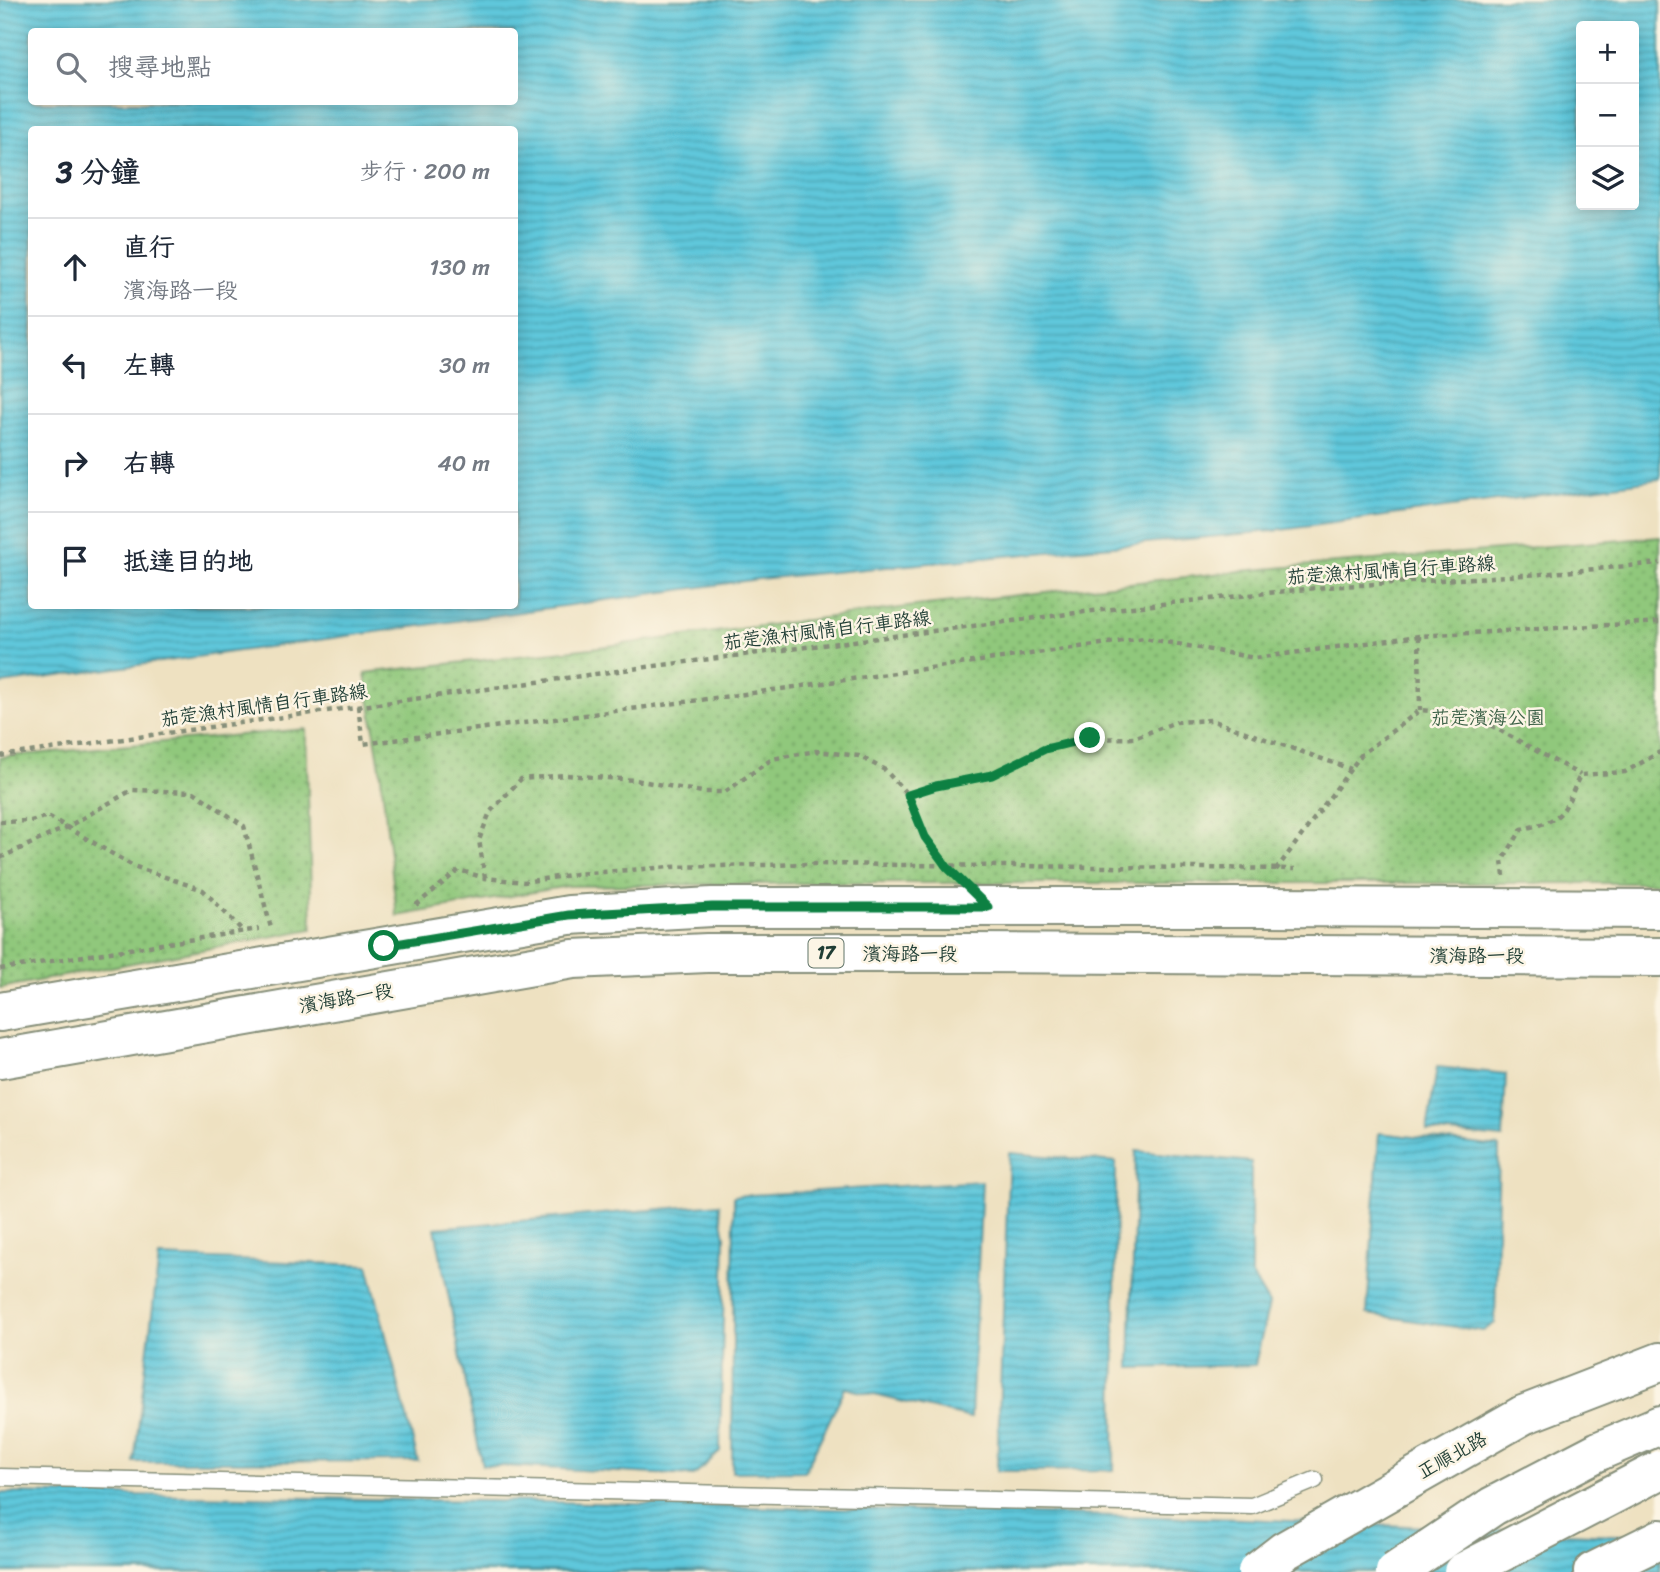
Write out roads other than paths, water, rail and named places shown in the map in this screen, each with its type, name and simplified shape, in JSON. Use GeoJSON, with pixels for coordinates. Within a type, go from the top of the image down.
{"type":"FeatureCollection","features":[{"type":"Feature","properties":{"kind":"main road"},"geometry":{"type":"LineString","coordinates":[[0,1012],[569,915],[712,907],[1660,909]]}},
{"type":"Feature","properties":{"kind":"main road"},"geometry":{"type":"LineString","coordinates":[[966,953],[977,907]]}},
{"type":"Feature","properties":{"kind":"main road","name":"濱海路一段"},"geometry":{"type":"LineString","coordinates":[[0,1059],[573,959],[707,953],[1660,957]]}},
{"type":"Feature","properties":{"kind":"main road","name":"正順北路"},"geometry":{"type":"LineString","coordinates":[[1257,1572],[1295,1545],[1524,1415],[1660,1362]]}},
{"type":"Feature","properties":{"kind":"main road"},"geometry":{"type":"LineString","coordinates":[[1395,1572],[1493,1506],[1599,1451],[1660,1426]]}},
{"type":"Feature","properties":{"kind":"main road"},"geometry":{"type":"LineString","coordinates":[[1463,1572],[1660,1470]]}},
{"type":"Feature","properties":{"kind":"main road"},"geometry":{"type":"LineString","coordinates":[[1593,1572],[1660,1539]]}},
{"type":"Feature","properties":{"kind":"lane"},"geometry":{"type":"LineString","coordinates":[[0,1477],[1252,1506],[1315,1480]]}},
{"type":"Feature","properties":{"kind":"water"},"geometry":{"type":"Polygon","coordinates":[[[0,0],[1660,0],[1660,479],[1273,531],[758,579],[0,684],[0,0]]]}},
{"type":"Feature","properties":{"kind":"water"},"geometry":{"type":"Polygon","coordinates":[[[1437,1067],[1506,1074],[1503,1138],[1427,1131],[1437,1067]]]}},
{"type":"Feature","properties":{"kind":"water"},"geometry":{"type":"Polygon","coordinates":[[[1379,1133],[1499,1147],[1495,1323],[1483,1331],[1367,1314],[1379,1133]]]}},
{"type":"Feature","properties":{"kind":"water"},"geometry":{"type":"Polygon","coordinates":[[[1136,1151],[1251,1162],[1251,1274],[1269,1304],[1255,1365],[1130,1368],[1136,1151]]]}},
{"type":"Feature","properties":{"kind":"water"},"geometry":{"type":"Polygon","coordinates":[[[1009,1153],[1116,1162],[1114,1470],[997,1471],[1009,1153]]]}},
{"type":"Feature","properties":{"kind":"water"},"geometry":{"type":"Polygon","coordinates":[[[982,1181],[971,1418],[845,1388],[805,1471],[732,1472],[734,1196],[982,1181]]]}},
{"type":"Feature","properties":{"kind":"water"},"geometry":{"type":"Polygon","coordinates":[[[719,1204],[725,1236],[720,1451],[694,1476],[482,1465],[435,1228],[719,1204]]]}},
{"type":"Feature","properties":{"kind":"water"},"geometry":{"type":"Polygon","coordinates":[[[159,1257],[368,1265],[418,1461],[134,1462],[159,1257]]]}},
{"type":"Feature","properties":{"kind":"water"},"geometry":{"type":"Polygon","coordinates":[[[0,1493],[550,1502],[1243,1519],[1660,1537],[1660,1572],[0,1572],[0,1493]]]}},
{"type":"Feature","properties":{"kind":"park label","name":"茄萣濱海公園"},"geometry":{"type":"Point","coordinates":[1488,717]}}]}
